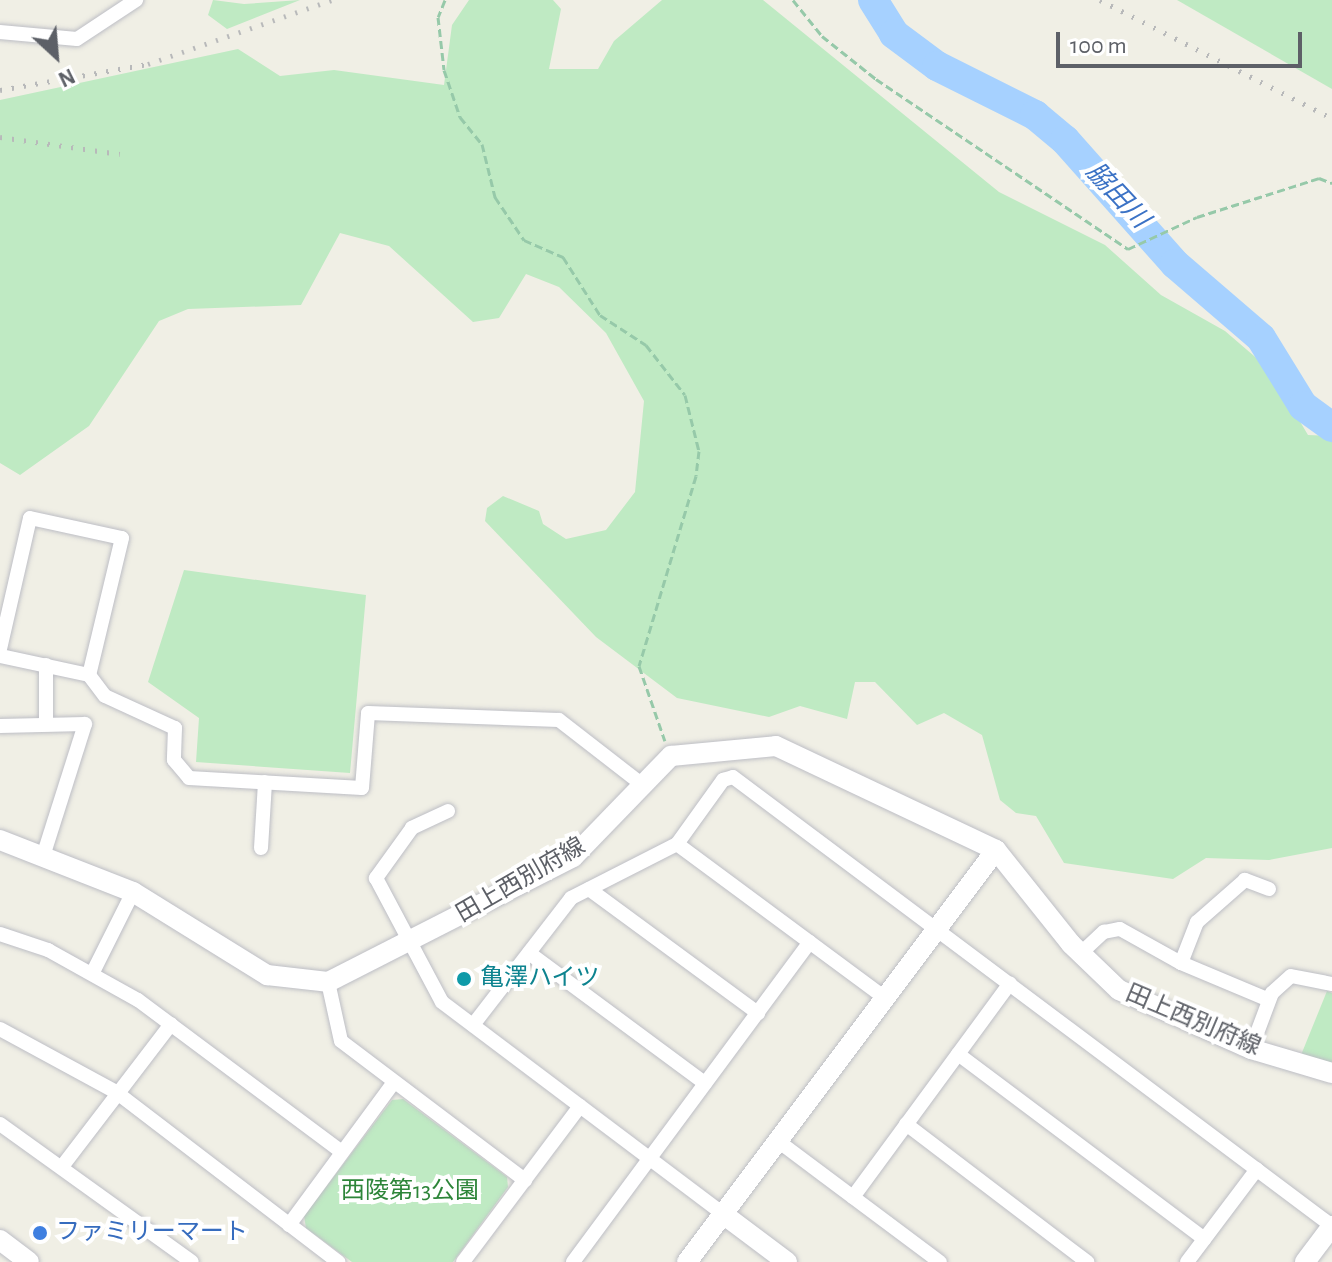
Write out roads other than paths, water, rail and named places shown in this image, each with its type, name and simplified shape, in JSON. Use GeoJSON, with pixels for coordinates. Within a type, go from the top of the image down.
{"type":"FeatureCollection","features":[{"type":"Feature","properties":{"kind":"street"},"geometry":{"type":"LineString","coordinates":[[0,32],[77,39],[136,0]]}},
{"type":"Feature","properties":{"kind":"street"},"geometry":{"type":"LineString","coordinates":[[0,649],[30,518],[122,538],[89,675]]}},
{"type":"Feature","properties":{"kind":"street"},"geometry":{"type":"LineString","coordinates":[[0,656],[89,675],[105,696],[175,728],[174,760],[189,778],[362,788],[368,713],[559,720],[639,782]]}},
{"type":"Feature","properties":{"kind":"street"},"geometry":{"type":"LineString","coordinates":[[46,665],[46,722]]}},
{"type":"Feature","properties":{"kind":"street"},"geometry":{"type":"LineString","coordinates":[[0,726],[46,722],[85,724],[44,853]]}},
{"type":"Feature","properties":{"kind":"street","name":"田上西別府線"},"geometry":{"type":"LineString","coordinates":[[328,982],[410,943],[573,857],[639,782],[671,756],[776,746],[996,850],[1080,954],[1119,990],[1251,1049],[1332,1073]]}},
{"type":"Feature","properties":{"kind":"street"},"geometry":{"type":"LineString","coordinates":[[473,1025],[571,898],[677,844],[723,780],[733,777],[1332,1226],[1305,1262]]}},
{"type":"Feature","properties":{"kind":"street"},"geometry":{"type":"LineString","coordinates":[[261,848],[265,782]]}},
{"type":"Feature","properties":{"kind":"street"},"geometry":{"type":"LineString","coordinates":[[448,811],[412,828],[376,878],[442,1002],[787,1262]]}},
{"type":"Feature","properties":{"kind":"street"},"geometry":{"type":"LineString","coordinates":[[0,840],[44,853],[133,892],[267,975],[328,982],[341,1041],[525,1180]]}},
{"type":"Feature","properties":{"kind":"street"},"geometry":{"type":"LineString","coordinates":[[677,844],[885,998]]}},
{"type":"Feature","properties":{"kind":"street"},"geometry":{"type":"LineString","coordinates":[[687,1262],[996,850]]}},
{"type":"Feature","properties":{"kind":"street"},"geometry":{"type":"LineString","coordinates":[[1181,963],[1197,922],[1245,880],[1269,889]]}},
{"type":"Feature","properties":{"kind":"street"},"geometry":{"type":"LineString","coordinates":[[589,889],[758,1013]]}},
{"type":"Feature","properties":{"kind":"street"},"geometry":{"type":"LineString","coordinates":[[93,972],[133,892]]}},
{"type":"Feature","properties":{"kind":"street"},"geometry":{"type":"LineString","coordinates":[[1080,954],[1120,929],[1181,963],[1269,1000]]}},
{"type":"Feature","properties":{"kind":"street"},"geometry":{"type":"LineString","coordinates":[[0,934],[93,972],[171,1024],[342,1152]]}},
{"type":"Feature","properties":{"kind":"street"},"geometry":{"type":"LineString","coordinates":[[573,1262],[810,942]]}},
{"type":"Feature","properties":{"kind":"street"},"geometry":{"type":"LineString","coordinates":[[529,953],[705,1083]]}},
{"type":"Feature","properties":{"kind":"street"},"geometry":{"type":"LineString","coordinates":[[1251,1049],[1269,1000],[1291,976],[1332,984]]}},
{"type":"Feature","properties":{"kind":"street"},"geometry":{"type":"LineString","coordinates":[[853,1197],[1010,983]]}},
{"type":"Feature","properties":{"kind":"street"},"geometry":{"type":"LineString","coordinates":[[64,1164],[171,1024]]}},
{"type":"Feature","properties":{"kind":"street"},"geometry":{"type":"LineString","coordinates":[[0,1029],[39,1043],[118,1093],[338,1262]]}},
{"type":"Feature","properties":{"kind":"street"},"geometry":{"type":"LineString","coordinates":[[958,1054],[1204,1239]]}},
{"type":"Feature","properties":{"kind":"street"},"geometry":{"type":"LineString","coordinates":[[289,1225],[394,1082]]}},
{"type":"Feature","properties":{"kind":"street"},"geometry":{"type":"LineString","coordinates":[[463,1262],[580,1106]]}},
{"type":"Feature","properties":{"kind":"street"},"geometry":{"type":"LineString","coordinates":[[0,1124],[64,1164],[192,1262]]}},
{"type":"Feature","properties":{"kind":"street"},"geometry":{"type":"LineString","coordinates":[[906,1124],[1087,1262]]}},
{"type":"Feature","properties":{"kind":"street"},"geometry":{"type":"LineString","coordinates":[[778,1141],[940,1262]]}},
{"type":"Feature","properties":{"kind":"street"},"geometry":{"type":"LineString","coordinates":[[1187,1262],[1257,1169]]}},
{"type":"Feature","properties":{"kind":"street"},"geometry":{"type":"LineString","coordinates":[[0,1240],[29,1262]]}},
{"type":"Feature","properties":{"kind":"waterway","name":"脇田川"},"geometry":{"type":"LineString","coordinates":[[873,0],[894,34],[937,66],[1035,115],[1065,140],[1175,264],[1261,338],[1303,406],[1332,427]]}},
{"type":"Feature","properties":{"kind":"railway"},"geometry":{"type":"LineString","coordinates":[[0,90],[148,64],[332,0]]}},
{"type":"Feature","properties":{"kind":"railway"},"geometry":{"type":"LineString","coordinates":[[1100,0],[1332,118]]}},
{"type":"Feature","properties":{"kind":"railway"},"geometry":{"type":"LineString","coordinates":[[0,137],[120,154]]}},
{"type":"Feature","properties":{"kind":"place","name":"亀澤ハイツ"},"geometry":{"type":"Point","coordinates":[464,979]}},
{"type":"Feature","properties":{"kind":"place","name":"ファミリーマート"},"geometry":{"type":"Point","coordinates":[40,1233]}},
{"type":"Feature","properties":{"kind":"park label","name":"西陵第13公園"},"geometry":{"type":"Point","coordinates":[410,1192]}}]}
